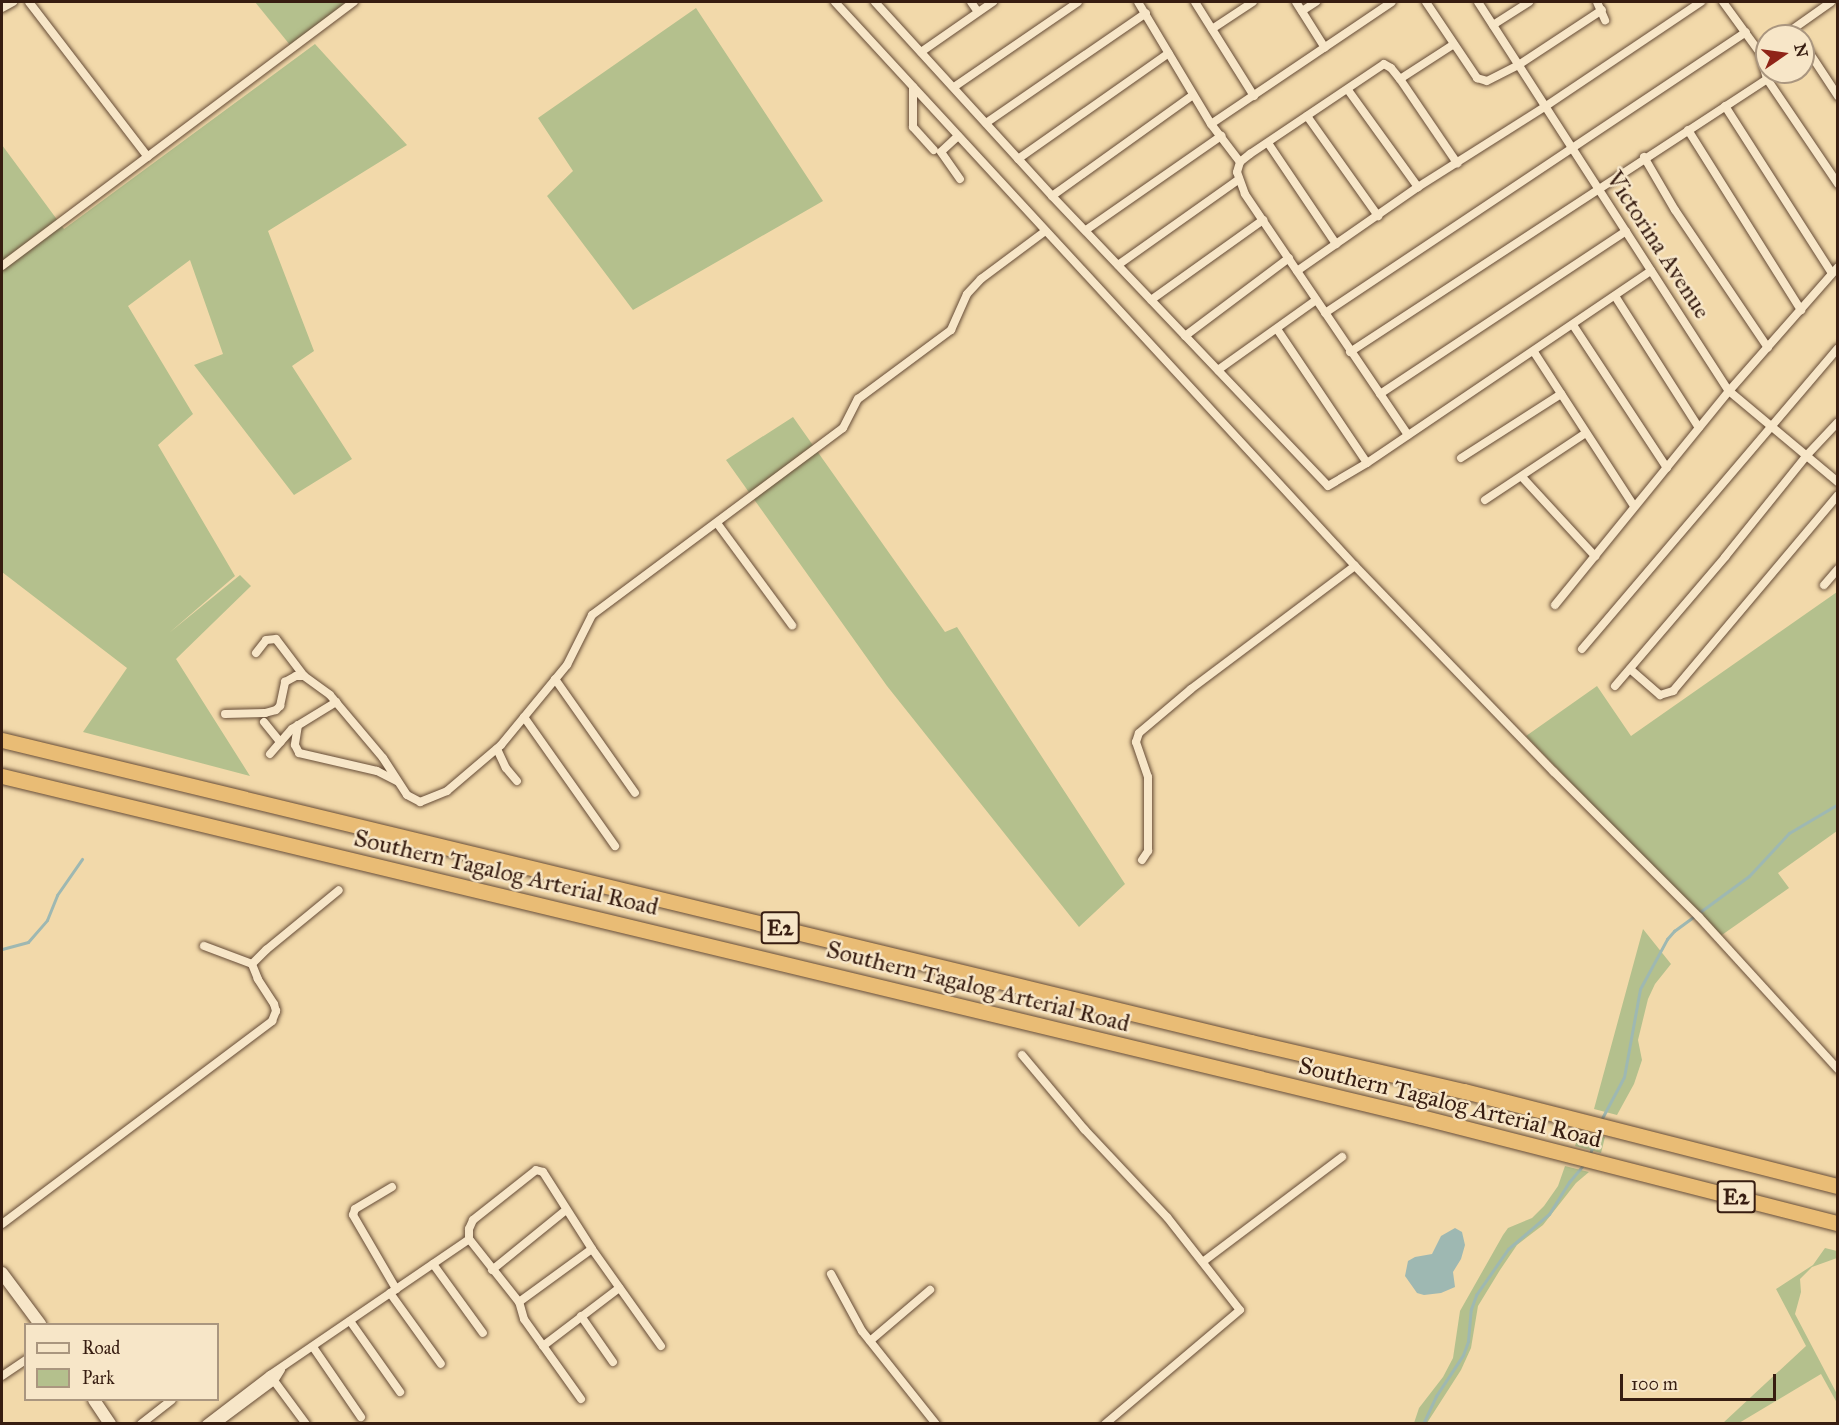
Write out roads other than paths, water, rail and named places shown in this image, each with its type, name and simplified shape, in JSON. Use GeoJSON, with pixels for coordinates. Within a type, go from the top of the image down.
{"type":"FeatureCollection","features":[{"type":"Feature","properties":{"kind":"highway","name":"Southern Tagalog Arterial Road"},"geometry":{"type":"LineString","coordinates":[[2,740],[1647,1135],[1838,1186]]}},
{"type":"Feature","properties":{"kind":"highway","name":"Southern Tagalog Arterial Road"},"geometry":{"type":"LineString","coordinates":[[2,776],[1421,1117],[1535,1148],[1838,1223]]}},
{"type":"Feature","properties":{"kind":"main road"},"geometry":{"type":"LineString","coordinates":[[2,1274],[39,1323]]}},
{"type":"Feature","properties":{"kind":"main road"},"geometry":{"type":"LineString","coordinates":[[95,1401],[110,1424]]}},
{"type":"Feature","properties":{"kind":"street"},"geometry":{"type":"LineString","coordinates":[[2,8],[13,2]]}},
{"type":"Feature","properties":{"kind":"street"},"geometry":{"type":"LineString","coordinates":[[29,2],[148,157]]}},
{"type":"Feature","properties":{"kind":"street"},"geometry":{"type":"LineString","coordinates":[[2,267],[354,2]]}},
{"type":"Feature","properties":{"kind":"street"},"geometry":{"type":"LineString","coordinates":[[835,2],[1044,232],[1354,566],[1699,917],[1838,1069]]}},
{"type":"Feature","properties":{"kind":"street"},"geometry":{"type":"LineString","coordinates":[[875,2],[1052,196],[1322,483],[1328,486],[1367,463],[1534,352],[1651,271]]}},
{"type":"Feature","properties":{"kind":"street"},"geometry":{"type":"LineString","coordinates":[[971,2],[978,12]]}},
{"type":"Feature","properties":{"kind":"street"},"geometry":{"type":"LineString","coordinates":[[921,52],[993,2]]}},
{"type":"Feature","properties":{"kind":"street"},"geometry":{"type":"LineString","coordinates":[[954,87],[1078,2]]}},
{"type":"Feature","properties":{"kind":"street"},"geometry":{"type":"LineString","coordinates":[[1138,2],[1211,124],[1240,162],[1238,180],[1324,313],[1408,435]]}},
{"type":"Feature","properties":{"kind":"street"},"geometry":{"type":"LineString","coordinates":[[1195,2],[1254,96]]}},
{"type":"Feature","properties":{"kind":"street"},"geometry":{"type":"LineString","coordinates":[[1212,29],[1253,2]]}},
{"type":"Feature","properties":{"kind":"street"},"geometry":{"type":"LineString","coordinates":[[1296,2],[1325,48]]}},
{"type":"Feature","properties":{"kind":"street"},"geometry":{"type":"LineString","coordinates":[[1302,11],[1316,2]]}},
{"type":"Feature","properties":{"kind":"street"},"geometry":{"type":"LineString","coordinates":[[1211,124],[1392,2]]}},
{"type":"Feature","properties":{"kind":"street"},"geometry":{"type":"LineString","coordinates":[[1426,2],[1477,78],[1482,81],[1487,81],[1520,64],[1602,10]]}},
{"type":"Feature","properties":{"kind":"street","name":"Victorina Avenue"},"geometry":{"type":"LineString","coordinates":[[1478,2],[1729,391],[1838,482]]}},
{"type":"Feature","properties":{"kind":"street"},"geometry":{"type":"LineString","coordinates":[[1492,25],[1528,2]]}},
{"type":"Feature","properties":{"kind":"street"},"geometry":{"type":"LineString","coordinates":[[1597,2],[1605,20]]}},
{"type":"Feature","properties":{"kind":"street"},"geometry":{"type":"LineString","coordinates":[[1297,271],[1418,187],[1546,106],[1701,2]]}},
{"type":"Feature","properties":{"kind":"street"},"geometry":{"type":"LineString","coordinates":[[1723,2],[1755,42]]}},
{"type":"Feature","properties":{"kind":"street"},"geometry":{"type":"LineString","coordinates":[[1806,24],[1832,2],[1838,7]]}},
{"type":"Feature","properties":{"kind":"street"},"geometry":{"type":"LineString","coordinates":[[986,123],[1146,13]]}},
{"type":"Feature","properties":{"kind":"street"},"geometry":{"type":"LineString","coordinates":[[1324,313],[1746,32]]}},
{"type":"Feature","properties":{"kind":"street"},"geometry":{"type":"LineString","coordinates":[[1400,80],[1454,44]]}},
{"type":"Feature","properties":{"kind":"street"},"geometry":{"type":"LineString","coordinates":[[1018,159],[1169,53]]}},
{"type":"Feature","properties":{"kind":"street"},"geometry":{"type":"LineString","coordinates":[[1815,61],[1838,96]]}},
{"type":"Feature","properties":{"kind":"street"},"geometry":{"type":"LineString","coordinates":[[1240,162],[1384,64],[1391,68],[1400,80],[1457,163]]}},
{"type":"Feature","properties":{"kind":"street"},"geometry":{"type":"LineString","coordinates":[[1350,352],[1644,157],[1759,84]]}},
{"type":"Feature","properties":{"kind":"street"},"geometry":{"type":"LineString","coordinates":[[1770,84],[1838,184]]}},
{"type":"Feature","properties":{"kind":"street"},"geometry":{"type":"LineString","coordinates":[[913,87],[913,127],[934,150]]}},
{"type":"Feature","properties":{"kind":"street"},"geometry":{"type":"LineString","coordinates":[[1348,90],[1418,187]]}},
{"type":"Feature","properties":{"kind":"street"},"geometry":{"type":"LineString","coordinates":[[1052,196],[1193,95]]}},
{"type":"Feature","properties":{"kind":"street"},"geometry":{"type":"LineString","coordinates":[[1555,605],[1729,391],[1835,270],[1725,106]]}},
{"type":"Feature","properties":{"kind":"street"},"geometry":{"type":"LineString","coordinates":[[1307,116],[1378,216]]}},
{"type":"Feature","properties":{"kind":"street"},"geometry":{"type":"LineString","coordinates":[[1688,130],[1801,310]]}},
{"type":"Feature","properties":{"kind":"street"},"geometry":{"type":"LineString","coordinates":[[958,136],[941,152],[960,179]]}},
{"type":"Feature","properties":{"kind":"street"},"geometry":{"type":"LineString","coordinates":[[1086,230],[1221,136]]}},
{"type":"Feature","properties":{"kind":"street"},"geometry":{"type":"LineString","coordinates":[[1268,143],[1336,244]]}},
{"type":"Feature","properties":{"kind":"street"},"geometry":{"type":"LineString","coordinates":[[1644,157],[1675,210],[1768,348]]}},
{"type":"Feature","properties":{"kind":"street"},"geometry":{"type":"LineString","coordinates":[[1118,265],[1238,180]]}},
{"type":"Feature","properties":{"kind":"street"},"geometry":{"type":"LineString","coordinates":[[1151,300],[1263,220]]}},
{"type":"Feature","properties":{"kind":"street"},"geometry":{"type":"LineString","coordinates":[[1380,394],[1626,231]]}},
{"type":"Feature","properties":{"kind":"street"},"geometry":{"type":"LineString","coordinates":[[256,653],[266,640],[276,639],[304,676],[315,682],[336,702],[383,759],[407,795],[420,802],[447,791],[497,749],[525,717],[567,665],[592,615],[843,428],[858,399],[951,330],[967,294],[981,279],[1044,232]]}},
{"type":"Feature","properties":{"kind":"street"},"geometry":{"type":"LineString","coordinates":[[1185,336],[1289,258]]}},
{"type":"Feature","properties":{"kind":"street"},"geometry":{"type":"LineString","coordinates":[[1615,296],[1699,428]]}},
{"type":"Feature","properties":{"kind":"street"},"geometry":{"type":"LineString","coordinates":[[1218,370],[1316,300]]}},
{"type":"Feature","properties":{"kind":"street"},"geometry":{"type":"LineString","coordinates":[[1573,324],[1666,468]]}},
{"type":"Feature","properties":{"kind":"street"},"geometry":{"type":"LineString","coordinates":[[1277,329],[1367,463]]}},
{"type":"Feature","properties":{"kind":"street"},"geometry":{"type":"LineString","coordinates":[[1582,649],[1838,348]]}},
{"type":"Feature","properties":{"kind":"street"},"geometry":{"type":"LineString","coordinates":[[1534,352],[1634,506]]}},
{"type":"Feature","properties":{"kind":"street"},"geometry":{"type":"LineString","coordinates":[[1461,458],[1561,394]]}},
{"type":"Feature","properties":{"kind":"street"},"geometry":{"type":"LineString","coordinates":[[1615,686],[1807,455],[1838,422]]}},
{"type":"Feature","properties":{"kind":"street"},"geometry":{"type":"LineString","coordinates":[[1485,500],[1586,433]]}},
{"type":"Feature","properties":{"kind":"street"},"geometry":{"type":"LineString","coordinates":[[1522,477],[1594,556]]}},
{"type":"Feature","properties":{"kind":"street"},"geometry":{"type":"LineString","coordinates":[[1630,669],[1660,695],[1673,691],[1838,495]]}},
{"type":"Feature","properties":{"kind":"street"},"geometry":{"type":"LineString","coordinates":[[717,523],[792,625]]}},
{"type":"Feature","properties":{"kind":"street"},"geometry":{"type":"LineString","coordinates":[[1142,860],[1148,851],[1149,787],[1148,777],[1136,742],[1139,733],[1191,689],[1354,566]]}},
{"type":"Feature","properties":{"kind":"street"},"geometry":{"type":"LineString","coordinates":[[1824,585],[1838,569]]}},
{"type":"Feature","properties":{"kind":"street"},"geometry":{"type":"LineString","coordinates":[[225,714],[265,713],[276,710],[280,706],[285,682],[296,676],[304,676]]}},
{"type":"Feature","properties":{"kind":"street"},"geometry":{"type":"LineString","coordinates":[[555,679],[635,793]]}},
{"type":"Feature","properties":{"kind":"street"},"geometry":{"type":"LineString","coordinates":[[270,754],[298,725],[336,702]]}},
{"type":"Feature","properties":{"kind":"street"},"geometry":{"type":"LineString","coordinates":[[525,717],[615,846]]}},
{"type":"Feature","properties":{"kind":"street"},"geometry":{"type":"LineString","coordinates":[[264,722],[280,742]]}},
{"type":"Feature","properties":{"kind":"street"},"geometry":{"type":"LineString","coordinates":[[298,725],[295,745],[299,753],[377,771],[399,783]]}},
{"type":"Feature","properties":{"kind":"street"},"geometry":{"type":"LineString","coordinates":[[497,749],[508,773],[517,781]]}},
{"type":"Feature","properties":{"kind":"street"},"geometry":{"type":"LineString","coordinates":[[252,964],[339,890]]}},
{"type":"Feature","properties":{"kind":"street"},"geometry":{"type":"LineString","coordinates":[[2,1224],[272,1021],[276,1011],[274,1004],[258,979],[252,964],[204,946]]}},
{"type":"Feature","properties":{"kind":"street"},"geometry":{"type":"LineString","coordinates":[[1022,1055],[1084,1129],[1152,1200],[1204,1261],[1240,1310],[1105,1424]]}},
{"type":"Feature","properties":{"kind":"street"},"geometry":{"type":"LineString","coordinates":[[1204,1261],[1342,1157]]}},
{"type":"Feature","properties":{"kind":"street"},"geometry":{"type":"LineString","coordinates":[[581,1399],[524,1319],[519,1302],[469,1239],[469,1229],[473,1220],[536,1170],[543,1172],[592,1249],[661,1346]]}},
{"type":"Feature","properties":{"kind":"street"},"geometry":{"type":"LineString","coordinates":[[392,1187],[355,1209],[353,1215],[393,1291],[441,1364]]}},
{"type":"Feature","properties":{"kind":"street"},"geometry":{"type":"LineString","coordinates":[[492,1270],[566,1210]]}},
{"type":"Feature","properties":{"kind":"street"},"geometry":{"type":"LineString","coordinates":[[216,1424],[281,1369],[469,1239]]}},
{"type":"Feature","properties":{"kind":"street"},"geometry":{"type":"LineString","coordinates":[[519,1302],[592,1249]]}},
{"type":"Feature","properties":{"kind":"street"},"geometry":{"type":"LineString","coordinates":[[433,1264],[483,1333]]}},
{"type":"Feature","properties":{"kind":"street"},"geometry":{"type":"LineString","coordinates":[[831,1274],[845,1305],[870,1341],[936,1424]]}},
{"type":"Feature","properties":{"kind":"street"},"geometry":{"type":"LineString","coordinates":[[543,1346],[619,1288]]}},
{"type":"Feature","properties":{"kind":"street"},"geometry":{"type":"LineString","coordinates":[[870,1341],[930,1290]]}},
{"type":"Feature","properties":{"kind":"street"},"geometry":{"type":"LineString","coordinates":[[581,1316],[613,1362]]}},
{"type":"Feature","properties":{"kind":"street"},"geometry":{"type":"LineString","coordinates":[[350,1321],[400,1392]]}},
{"type":"Feature","properties":{"kind":"street"},"geometry":{"type":"LineString","coordinates":[[313,1347],[362,1417]]}},
{"type":"Feature","properties":{"kind":"street"},"geometry":{"type":"LineString","coordinates":[[2,1376],[24,1361]]}},
{"type":"Feature","properties":{"kind":"street"},"geometry":{"type":"LineString","coordinates":[[206,1424],[272,1378]]}},
{"type":"Feature","properties":{"kind":"street"},"geometry":{"type":"LineString","coordinates":[[272,1378],[306,1424]]}},
{"type":"Feature","properties":{"kind":"street"},"geometry":{"type":"LineString","coordinates":[[141,1424],[171,1401]]}},
{"type":"Feature","properties":{"kind":"water"},"geometry":{"type":"Polygon","coordinates":[[[1455,1228],[1462,1232],[1465,1245],[1461,1259],[1453,1272],[1455,1287],[1441,1293],[1424,1295],[1417,1293],[1405,1276],[1408,1261],[1415,1257],[1432,1254],[1441,1236],[1455,1228]]]}},
{"type":"Feature","properties":{"kind":"waterway"},"geometry":{"type":"LineString","coordinates":[[1601,1120],[1624,1077],[1640,989],[1667,939],[1674,931],[1749,876],[1789,833],[1838,804]]}},
{"type":"Feature","properties":{"kind":"waterway"},"geometry":{"type":"LineString","coordinates":[[2,949],[28,942],[47,920],[57,895],[82,859]]}},
{"type":"Feature","properties":{"kind":"waterway"},"geometry":{"type":"LineString","coordinates":[[1590,1154],[1598,1129]]}},
{"type":"Feature","properties":{"kind":"waterway"},"geometry":{"type":"LineString","coordinates":[[1423,1424],[1436,1396],[1463,1355],[1468,1341],[1471,1309],[1476,1295],[1508,1249],[1549,1214],[1569,1182],[1585,1163]]}}]}
